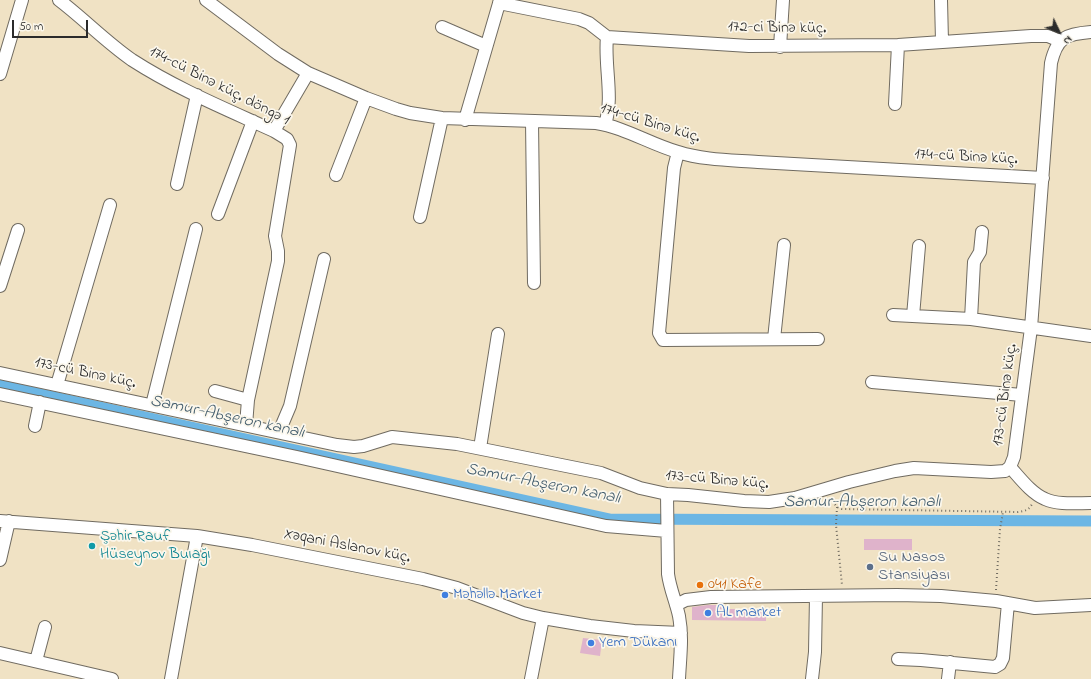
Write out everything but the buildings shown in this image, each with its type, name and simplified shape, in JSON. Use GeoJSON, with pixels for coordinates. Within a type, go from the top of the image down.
{"type":"FeatureCollection","features":[{"type":"Feature","properties":{"kind":"street"},"geometry":{"type":"LineString","coordinates":[[0,74],[22,0]]}},
{"type":"Feature","properties":{"kind":"street","name":"174-cü Binə küç. döngə 1"},"geometry":{"type":"LineString","coordinates":[[59,0],[87,22],[118,50],[164,80],[274,131],[287,139],[290,145],[275,236],[278,261],[248,400],[246,425]]}},
{"type":"Feature","properties":{"kind":"street","name":"174-cü Binə küç."},"geometry":{"type":"LineString","coordinates":[[206,0],[278,54],[308,73],[366,98],[410,113],[465,120],[605,124],[678,152],[711,158],[1043,178]]}},
{"type":"Feature","properties":{"kind":"street"},"geometry":{"type":"LineString","coordinates":[[780,47],[783,0]]}},
{"type":"Feature","properties":{"kind":"street"},"geometry":{"type":"LineString","coordinates":[[941,0],[942,41]]}},
{"type":"Feature","properties":{"kind":"street"},"geometry":{"type":"LineString","coordinates":[[465,120],[499,1],[578,19],[593,26],[607,36],[605,51],[608,107],[605,124]]}},
{"type":"Feature","properties":{"kind":"street"},"geometry":{"type":"LineString","coordinates":[[442,27],[486,46]]}},
{"type":"Feature","properties":{"kind":"street"},"geometry":{"type":"LineString","coordinates":[[1060,41],[1064,37],[1072,34],[1091,32]]}},
{"type":"Feature","properties":{"kind":"street","name":"172-ci Binə küç."},"geometry":{"type":"LineString","coordinates":[[607,36],[780,47],[898,45],[1031,36],[1048,36],[1060,41]]}},
{"type":"Feature","properties":{"kind":"street","name":"173-cü Binə küç."},"geometry":{"type":"LineString","coordinates":[[0,373],[337,445],[354,447],[392,437],[480,448],[601,473],[640,488],[667,494],[769,502],[795,498],[896,470],[936,468],[990,472],[1005,471],[1010,467],[1014,457],[1031,328],[1051,63],[1054,52],[1060,41]]}},
{"type":"Feature","properties":{"kind":"street"},"geometry":{"type":"LineString","coordinates":[[895,104],[898,45]]}},
{"type":"Feature","properties":{"kind":"street"},"geometry":{"type":"LineString","coordinates":[[274,131],[308,73]]}},
{"type":"Feature","properties":{"kind":"street"},"geometry":{"type":"LineString","coordinates":[[177,184],[197,95]]}},
{"type":"Feature","properties":{"kind":"street"},"geometry":{"type":"LineString","coordinates":[[336,176],[366,98]]}},
{"type":"Feature","properties":{"kind":"street"},"geometry":{"type":"LineString","coordinates":[[420,217],[442,118]]}},
{"type":"Feature","properties":{"kind":"street"},"geometry":{"type":"LineString","coordinates":[[218,214],[253,121]]}},
{"type":"Feature","properties":{"kind":"street"},"geometry":{"type":"LineString","coordinates":[[532,121],[534,283]]}},
{"type":"Feature","properties":{"kind":"street"},"geometry":{"type":"LineString","coordinates":[[678,152],[674,168],[659,334],[663,340],[818,339]]}},
{"type":"Feature","properties":{"kind":"street"},"geometry":{"type":"LineString","coordinates":[[57,385],[110,204]]}},
{"type":"Feature","properties":{"kind":"street"},"geometry":{"type":"LineString","coordinates":[[152,405],[196,229]]}},
{"type":"Feature","properties":{"kind":"street"},"geometry":{"type":"LineString","coordinates":[[0,286],[18,230]]}},
{"type":"Feature","properties":{"kind":"street"},"geometry":{"type":"LineString","coordinates":[[970,319],[974,262],[980,252],[982,232]]}},
{"type":"Feature","properties":{"kind":"street"},"geometry":{"type":"LineString","coordinates":[[774,339],[784,244]]}},
{"type":"Feature","properties":{"kind":"street"},"geometry":{"type":"LineString","coordinates":[[913,316],[919,246]]}},
{"type":"Feature","properties":{"kind":"street"},"geometry":{"type":"LineString","coordinates":[[279,432],[290,406],[324,259]]}},
{"type":"Feature","properties":{"kind":"street"},"geometry":{"type":"LineString","coordinates":[[893,315],[970,319],[1091,336]]}},
{"type":"Feature","properties":{"kind":"street"},"geometry":{"type":"LineString","coordinates":[[480,448],[498,334]]}},
{"type":"Feature","properties":{"kind":"street"},"geometry":{"type":"LineString","coordinates":[[872,382],[1022,395]]}},
{"type":"Feature","properties":{"kind":"street"},"geometry":{"type":"LineString","coordinates":[[215,391],[248,400]]}},
{"type":"Feature","properties":{"kind":"street"},"geometry":{"type":"LineString","coordinates":[[0,394],[297,457],[606,526],[667,531]]}},
{"type":"Feature","properties":{"kind":"street"},"geometry":{"type":"LineString","coordinates":[[35,426],[40,402]]}},
{"type":"Feature","properties":{"kind":"street"},"geometry":{"type":"LineString","coordinates":[[1010,467],[1044,499],[1055,502],[1091,503]]}},
{"type":"Feature","properties":{"kind":"street"},"geometry":{"type":"LineString","coordinates":[[667,494],[668,574],[681,633],[679,679]]}},
{"type":"Feature","properties":{"kind":"street"},"geometry":{"type":"LineString","coordinates":[[0,560],[4,521]]}},
{"type":"Feature","properties":{"kind":"street","name":"Xəqani Aslanov küç."},"geometry":{"type":"LineString","coordinates":[[4,521],[197,536],[252,545],[423,579],[456,588],[523,613],[543,618],[620,630],[681,633]]}},
{"type":"Feature","properties":{"kind":"street"},"geometry":{"type":"LineString","coordinates":[[171,679],[197,536]]}},
{"type":"Feature","properties":{"kind":"street"},"geometry":{"type":"LineString","coordinates":[[676,605],[686,600],[711,597],[816,596],[941,596],[996,601],[1035,608],[1091,605]]}},
{"type":"Feature","properties":{"kind":"street"},"geometry":{"type":"LineString","coordinates":[[812,679],[815,652],[816,596]]}},
{"type":"Feature","properties":{"kind":"street"},"geometry":{"type":"LineString","coordinates":[[898,659],[950,662],[995,667],[1000,664],[1003,658],[1008,603]]}},
{"type":"Feature","properties":{"kind":"street"},"geometry":{"type":"LineString","coordinates":[[531,679],[543,618]]}},
{"type":"Feature","properties":{"kind":"street"},"geometry":{"type":"LineString","coordinates":[[36,661],[45,627]]}},
{"type":"Feature","properties":{"kind":"street"},"geometry":{"type":"LineString","coordinates":[[0,653],[112,679]]}},
{"type":"Feature","properties":{"kind":"street"},"geometry":{"type":"LineString","coordinates":[[948,679],[950,662]]}},
{"type":"Feature","properties":{"kind":"path"},"geometry":{"type":"LineString","coordinates":[[825,489],[837,507],[842,509],[1018,512],[1026,511],[1030,508],[1037,494]]}},
{"type":"Feature","properties":{"kind":"path"},"geometry":{"type":"LineString","coordinates":[[837,507],[836,525],[843,596]]}},
{"type":"Feature","properties":{"kind":"path"},"geometry":{"type":"LineString","coordinates":[[996,601],[1000,529],[1003,512]]}},
{"type":"Feature","properties":{"kind":"waterway","name":"Samur-Abşeron kanalı"},"geometry":{"type":"LineString","coordinates":[[0,385],[610,519],[1091,521]]}},
{"type":"Feature","properties":{"kind":"place","name":"Şəhir Rauf Hüseynov Buıağı"},"geometry":{"type":"Point","coordinates":[92,546]}},
{"type":"Feature","properties":{"kind":"place","name":"Su Nasos Stansiyası"},"geometry":{"type":"Point","coordinates":[870,567]}},
{"type":"Feature","properties":{"kind":"place","name":"041 Kafe"},"geometry":{"type":"Point","coordinates":[700,585]}},
{"type":"Feature","properties":{"kind":"place","name":"Məhəllə Market"},"geometry":{"type":"Point","coordinates":[445,595]}},
{"type":"Feature","properties":{"kind":"place","name":"AL market"},"geometry":{"type":"Point","coordinates":[708,613]}},
{"type":"Feature","properties":{"kind":"place","name":"Yem Dükanı"},"geometry":{"type":"Point","coordinates":[591,643]}}]}
